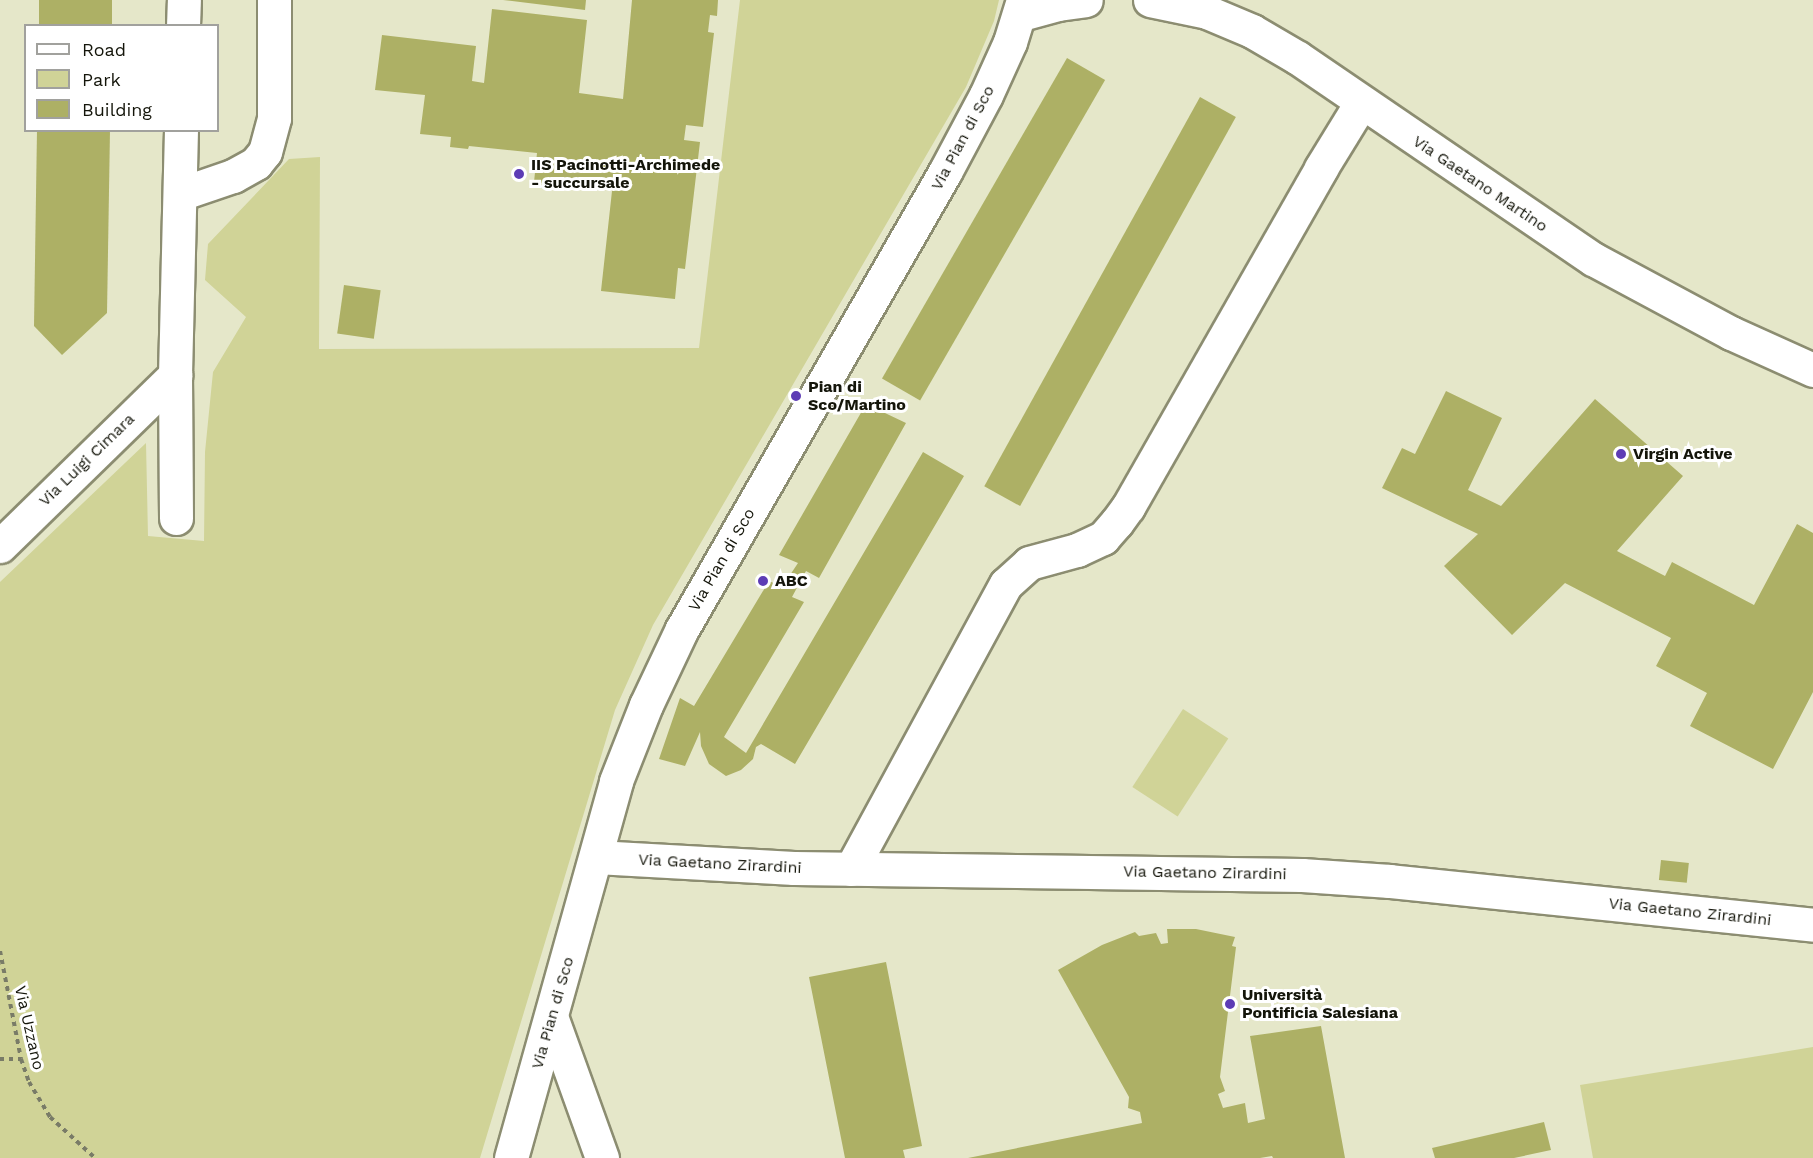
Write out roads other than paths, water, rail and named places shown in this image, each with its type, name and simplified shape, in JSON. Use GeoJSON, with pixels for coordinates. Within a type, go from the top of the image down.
{"type":"FeatureCollection","features":[{"type":"Feature","properties":{"kind":"street"},"geometry":{"type":"LineString","coordinates":[[183,24],[184,0]]}},
{"type":"Feature","properties":{"kind":"street"},"geometry":{"type":"LineString","coordinates":[[180,194],[233,176],[256,163],[265,152],[274,118],[274,0]]}},
{"type":"Feature","properties":{"kind":"street"},"geometry":{"type":"LineString","coordinates":[[1022,7],[1086,0]]}},
{"type":"Feature","properties":{"kind":"street","name":"Via Gaetano Martino"},"geometry":{"type":"LineString","coordinates":[[1150,0],[1179,4],[1207,12],[1252,31],[1298,58],[1361,104],[1593,259],[1731,333],[1813,370]]}},
{"type":"Feature","properties":{"kind":"street","name":"Via Pian di Sco"},"geometry":{"type":"LineString","coordinates":[[511,1158],[630,744],[682,629],[945,172],[991,86],[1022,7]]}},
{"type":"Feature","properties":{"kind":"street"},"geometry":{"type":"LineString","coordinates":[[851,869],[1005,584],[1029,563],[1077,550],[1103,538],[1123,514],[1321,168],[1361,104]]}},
{"type":"Feature","properties":{"kind":"street"},"geometry":{"type":"LineString","coordinates":[[176,518],[175,375],[181,132]]}},
{"type":"Feature","properties":{"kind":"street","name":"Via Luigi Cimara"},"geometry":{"type":"LineString","coordinates":[[0,546],[175,375]]}},
{"type":"Feature","properties":{"kind":"street","name":"Via Gaetano Zirardini"},"geometry":{"type":"LineString","coordinates":[[596,856],[851,869],[1302,875],[1401,882],[1813,925]]}},
{"type":"Feature","properties":{"kind":"street"},"geometry":{"type":"LineString","coordinates":[[552,1019],[602,1158]]}},
{"type":"Feature","properties":{"kind":"place","name":"IIS Pacinotti-Archimede - succursale"},"geometry":{"type":"Point","coordinates":[519,174]}},
{"type":"Feature","properties":{"kind":"place","name":"Pian di Sco/Martino"},"geometry":{"type":"Point","coordinates":[796,396]}},
{"type":"Feature","properties":{"kind":"place","name":"Virgin Active"},"geometry":{"type":"Point","coordinates":[1621,454]}},
{"type":"Feature","properties":{"kind":"place","name":"ABC"},"geometry":{"type":"Point","coordinates":[763,581]}},
{"type":"Feature","properties":{"kind":"place","name":"Università Pontificia Salesiana"},"geometry":{"type":"Point","coordinates":[1230,1004]}}]}
